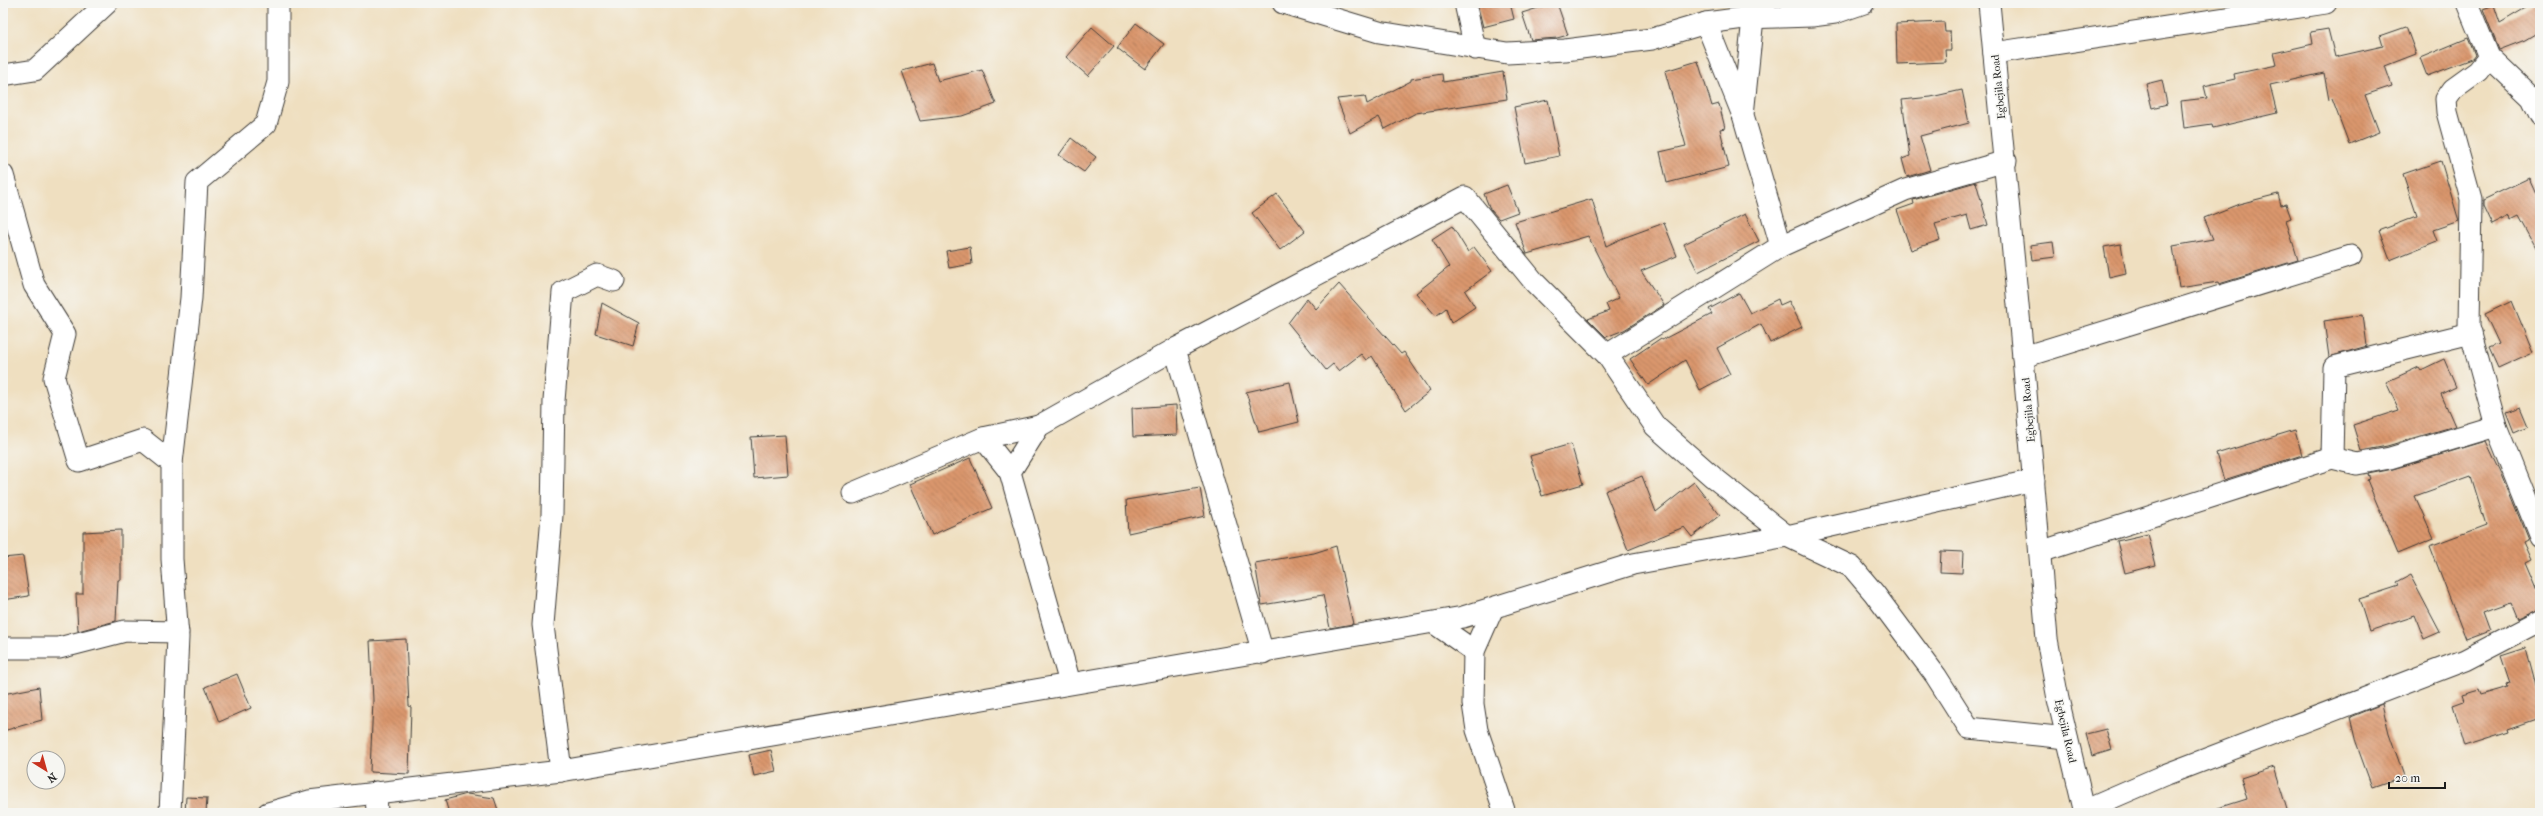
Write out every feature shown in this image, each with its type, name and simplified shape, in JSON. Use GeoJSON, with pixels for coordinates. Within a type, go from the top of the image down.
{"type":"FeatureCollection","features":[{"type":"Feature","properties":{"kind":"street"},"geometry":{"type":"LineString","coordinates":[[3,75],[35,70],[87,12],[107,3]]}},
{"type":"Feature","properties":{"kind":"street"},"geometry":{"type":"LineString","coordinates":[[170,813],[178,632],[172,559],[172,463],[191,298],[197,182],[266,124],[278,82],[278,3]]}},
{"type":"Feature","properties":{"kind":"street"},"geometry":{"type":"LineString","coordinates":[[1283,3],[1379,32],[1474,49],[1507,53],[1566,50],[1667,36],[1752,10],[1797,10],[1835,13],[1864,3]]}},
{"type":"Feature","properties":{"kind":"street"},"geometry":{"type":"LineString","coordinates":[[1465,3],[1474,49]]}},
{"type":"Feature","properties":{"kind":"street","name":"Egbejila Road"},"geometry":{"type":"LineString","coordinates":[[1989,3],[2006,160],[2047,639],[2067,738],[2085,812]]}},
{"type":"Feature","properties":{"kind":"street"},"geometry":{"type":"LineString","coordinates":[[1994,53],[2326,3]]}},
{"type":"Feature","properties":{"kind":"street"},"geometry":{"type":"LineString","coordinates":[[2467,3],[2489,57],[2527,93],[2540,115]]}},
{"type":"Feature","properties":{"kind":"street"},"geometry":{"type":"LineString","coordinates":[[1743,115],[1752,10]]}},
{"type":"Feature","properties":{"kind":"street"},"geometry":{"type":"LineString","coordinates":[[1706,23],[1743,115],[1781,246]]}},
{"type":"Feature","properties":{"kind":"street"},"geometry":{"type":"LineString","coordinates":[[2489,57],[2478,71],[2453,89],[2446,99],[2447,112],[2471,198],[2469,327],[2496,426],[2540,536]]}},
{"type":"Feature","properties":{"kind":"street"},"geometry":{"type":"LineString","coordinates":[[1607,355],[1781,246],[1905,190],[2006,160]]}},
{"type":"Feature","properties":{"kind":"street"},"geometry":{"type":"LineString","coordinates":[[3,175],[34,285],[65,334],[54,378],[79,461],[143,440],[172,463]]}},
{"type":"Feature","properties":{"kind":"street"},"geometry":{"type":"LineString","coordinates":[[853,493],[983,438],[1039,426],[1174,349],[1465,197],[1535,283],[1607,355],[1655,426],[1713,478],[1787,536],[1852,567],[1874,593],[1936,676],[1969,728],[2067,738]]}},
{"type":"Feature","properties":{"kind":"street"},"geometry":{"type":"LineString","coordinates":[[2023,357],[2351,256]]}},
{"type":"Feature","properties":{"kind":"street"},"geometry":{"type":"LineString","coordinates":[[561,771],[543,625],[552,515],[554,401],[564,292],[597,275],[614,281]]}},
{"type":"Feature","properties":{"kind":"street"},"geometry":{"type":"LineString","coordinates":[[2332,458],[2334,366],[2471,333]]}},
{"type":"Feature","properties":{"kind":"street"},"geometry":{"type":"LineString","coordinates":[[1174,349],[1263,653]]}},
{"type":"Feature","properties":{"kind":"street"},"geometry":{"type":"LineString","coordinates":[[1010,472],[1039,426]]}},
{"type":"Feature","properties":{"kind":"street"},"geometry":{"type":"LineString","coordinates":[[2040,552],[2332,458],[2357,464],[2390,458],[2496,426]]}},
{"type":"Feature","properties":{"kind":"street"},"geometry":{"type":"LineString","coordinates":[[983,438],[1010,472],[1070,683]]}},
{"type":"Feature","properties":{"kind":"street"},"geometry":{"type":"LineString","coordinates":[[268,813],[309,801],[561,771],[1070,683],[1263,653],[1464,618],[1633,564],[1787,536],[2034,480]]}},
{"type":"Feature","properties":{"kind":"street"},"geometry":{"type":"LineString","coordinates":[[1493,608],[1474,651],[1473,704],[1477,730],[1505,813]]}},
{"type":"Feature","properties":{"kind":"street"},"geometry":{"type":"LineString","coordinates":[[2085,812],[2167,774],[2465,660],[2540,621]]}},
{"type":"Feature","properties":{"kind":"street"},"geometry":{"type":"LineString","coordinates":[[1434,623],[1474,651]]}},
{"type":"Feature","properties":{"kind":"street"},"geometry":{"type":"LineString","coordinates":[[3,648],[59,648],[125,630],[178,632]]}},
{"type":"Feature","properties":{"kind":"street"},"geometry":{"type":"LineString","coordinates":[[376,792],[377,813]]}},
{"type":"Feature","properties":{"kind":"building"},"geometry":{"type":"Polygon","coordinates":[[[1477,3],[1510,3],[1514,19],[1483,27],[1477,3]]]}},
{"type":"Feature","properties":{"kind":"building"},"geometry":{"type":"Polygon","coordinates":[[[1557,3],[1568,35],[1557,38],[1531,40],[1522,13],[1557,3]]]}},
{"type":"Feature","properties":{"kind":"building"},"geometry":{"type":"Polygon","coordinates":[[[2534,3],[2540,3],[2540,31],[2525,40],[2499,50],[2483,9],[2494,5],[2500,23],[2534,3]]]}},
{"type":"Feature","properties":{"kind":"building"},"geometry":{"type":"Polygon","coordinates":[[[1944,22],[1945,32],[1950,32],[1951,50],[1945,50],[1946,62],[1897,64],[1896,24],[1944,22]]]}},
{"type":"Feature","properties":{"kind":"building"},"geometry":{"type":"Polygon","coordinates":[[[1136,23],[1164,44],[1145,69],[1117,48],[1136,23]]]}},
{"type":"Feature","properties":{"kind":"building"},"geometry":{"type":"Polygon","coordinates":[[[1092,27],[1114,46],[1088,76],[1066,57],[1092,27]]]}},
{"type":"Feature","properties":{"kind":"building"},"geometry":{"type":"Polygon","coordinates":[[[2406,27],[2416,54],[2385,66],[2392,86],[2365,95],[2379,132],[2349,144],[2332,99],[2329,100],[2324,73],[2270,85],[2277,113],[2213,128],[2212,124],[2184,128],[2181,101],[2207,98],[2204,86],[2235,79],[2234,74],[2277,65],[2274,53],[2313,44],[2311,32],[2328,29],[2335,57],[2383,46],[2380,36],[2406,27]]]}},
{"type":"Feature","properties":{"kind":"building"},"geometry":{"type":"Polygon","coordinates":[[[2468,38],[2475,55],[2472,59],[2427,76],[2420,58],[2468,38]]]}},
{"type":"Feature","properties":{"kind":"building"},"geometry":{"type":"Polygon","coordinates":[[[1698,61],[1712,106],[1719,104],[1725,128],[1720,129],[1729,167],[1667,183],[1660,152],[1686,146],[1665,71],[1698,61]]]}},
{"type":"Feature","properties":{"kind":"building"},"geometry":{"type":"Polygon","coordinates":[[[932,63],[938,81],[982,70],[996,104],[962,116],[920,121],[902,71],[932,63]]]}},
{"type":"Feature","properties":{"kind":"building"},"geometry":{"type":"Polygon","coordinates":[[[1503,72],[1507,99],[1416,113],[1385,129],[1379,117],[1350,133],[1337,99],[1365,96],[1367,104],[1411,81],[1411,79],[1442,74],[1443,82],[1503,72]]]}},
{"type":"Feature","properties":{"kind":"building"},"geometry":{"type":"Polygon","coordinates":[[[2162,80],[2167,104],[2152,108],[2146,84],[2162,80]]]}},
{"type":"Feature","properties":{"kind":"building"},"geometry":{"type":"Polygon","coordinates":[[[1962,90],[1969,123],[1920,136],[1930,170],[1907,177],[1902,159],[1910,156],[1902,100],[1931,97],[1962,90]]]}},
{"type":"Feature","properties":{"kind":"building"},"geometry":{"type":"Polygon","coordinates":[[[1548,100],[1559,156],[1525,163],[1514,107],[1548,100]]]}},
{"type":"Feature","properties":{"kind":"building"},"geometry":{"type":"Polygon","coordinates":[[[1071,138],[1096,157],[1084,172],[1059,155],[1071,138]]]}},
{"type":"Feature","properties":{"kind":"building"},"geometry":{"type":"Polygon","coordinates":[[[2441,161],[2459,221],[2433,230],[2437,241],[2390,260],[2379,231],[2417,216],[2403,174],[2441,161]]]}},
{"type":"Feature","properties":{"kind":"building"},"geometry":{"type":"Polygon","coordinates":[[[2529,178],[2540,202],[2540,255],[2519,216],[2511,220],[2510,216],[2492,225],[2483,206],[2483,200],[2529,178]]]}},
{"type":"Feature","properties":{"kind":"building"},"geometry":{"type":"Polygon","coordinates":[[[1976,182],[1988,225],[1971,230],[1967,215],[1935,224],[1940,240],[1911,250],[1897,210],[1914,204],[1913,200],[1976,182]]]}},
{"type":"Feature","properties":{"kind":"building"},"geometry":{"type":"Polygon","coordinates":[[[1507,185],[1518,212],[1499,219],[1490,209],[1484,194],[1507,185]]]}},
{"type":"Feature","properties":{"kind":"building"},"geometry":{"type":"Polygon","coordinates":[[[1277,194],[1305,231],[1280,250],[1252,213],[1277,194]]]}},
{"type":"Feature","properties":{"kind":"building"},"geometry":{"type":"Polygon","coordinates":[[[2278,194],[2281,205],[2286,204],[2291,218],[2286,220],[2298,260],[2219,284],[2218,282],[2179,288],[2173,246],[2213,239],[2204,218],[2239,204],[2278,194]]]}},
{"type":"Feature","properties":{"kind":"building"},"geometry":{"type":"Polygon","coordinates":[[[1592,199],[1606,246],[1664,223],[1677,256],[1641,271],[1664,305],[1624,330],[1606,337],[1588,319],[1609,311],[1606,304],[1619,298],[1588,236],[1527,254],[1515,222],[1592,199]]]}},
{"type":"Feature","properties":{"kind":"building"},"geometry":{"type":"Polygon","coordinates":[[[1745,214],[1759,241],[1698,272],[1684,244],[1745,214]]]}},
{"type":"Feature","properties":{"kind":"building"},"geometry":{"type":"Polygon","coordinates":[[[1452,226],[1468,252],[1474,247],[1492,271],[1465,291],[1475,307],[1451,323],[1446,308],[1436,316],[1416,293],[1449,267],[1432,239],[1452,226]]]}},
{"type":"Feature","properties":{"kind":"building"},"geometry":{"type":"Polygon","coordinates":[[[2053,242],[2055,257],[2032,260],[2030,245],[2053,242]]]}},
{"type":"Feature","properties":{"kind":"building"},"geometry":{"type":"Polygon","coordinates":[[[2121,244],[2126,273],[2109,277],[2104,247],[2121,244]]]}},
{"type":"Feature","properties":{"kind":"building"},"geometry":{"type":"Polygon","coordinates":[[[970,247],[972,264],[949,268],[946,251],[970,247]]]}},
{"type":"Feature","properties":{"kind":"building"},"geometry":{"type":"Polygon","coordinates":[[[1339,284],[1401,354],[1404,352],[1430,391],[1406,410],[1372,356],[1366,360],[1361,354],[1339,371],[1333,364],[1326,370],[1288,323],[1307,298],[1316,309],[1339,284]]]}},
{"type":"Feature","properties":{"kind":"building"},"geometry":{"type":"Polygon","coordinates":[[[1739,293],[1750,313],[1778,299],[1780,305],[1789,301],[1802,327],[1770,343],[1761,324],[1717,348],[1730,374],[1700,390],[1685,360],[1648,385],[1630,359],[1661,338],[1662,340],[1712,314],[1709,309],[1739,293]]]}},
{"type":"Feature","properties":{"kind":"building"},"geometry":{"type":"Polygon","coordinates":[[[2512,301],[2533,352],[2498,368],[2489,348],[2499,344],[2485,314],[2512,301]]]}},
{"type":"Feature","properties":{"kind":"building"},"geometry":{"type":"Polygon","coordinates":[[[602,303],[639,323],[633,346],[596,334],[602,303]]]}},
{"type":"Feature","properties":{"kind":"building"},"geometry":{"type":"Polygon","coordinates":[[[2363,315],[2367,346],[2329,357],[2324,321],[2363,315]]]}},
{"type":"Feature","properties":{"kind":"building"},"geometry":{"type":"Polygon","coordinates":[[[2444,359],[2456,387],[2441,394],[2455,426],[2387,446],[2361,451],[2353,425],[2399,410],[2386,382],[2419,367],[2421,370],[2444,359]]]}},
{"type":"Feature","properties":{"kind":"building"},"geometry":{"type":"Polygon","coordinates":[[[1290,382],[1299,422],[1259,432],[1246,392],[1290,382]]]}},
{"type":"Feature","properties":{"kind":"building"},"geometry":{"type":"Polygon","coordinates":[[[1176,405],[1177,435],[1133,437],[1132,408],[1176,405]]]}},
{"type":"Feature","properties":{"kind":"building"},"geometry":{"type":"Polygon","coordinates":[[[2520,407],[2528,426],[2514,432],[2506,412],[2520,407]]]}},
{"type":"Feature","properties":{"kind":"building"},"geometry":{"type":"Polygon","coordinates":[[[2295,430],[2302,455],[2224,480],[2216,454],[2295,430]]]}},
{"type":"Feature","properties":{"kind":"building"},"geometry":{"type":"Polygon","coordinates":[[[785,435],[788,475],[754,478],[751,437],[785,435]]]}},
{"type":"Feature","properties":{"kind":"building"},"geometry":{"type":"Polygon","coordinates":[[[2486,441],[2503,477],[2528,539],[2524,541],[2532,559],[2526,562],[2540,595],[2540,609],[2518,619],[2511,602],[2483,612],[2490,631],[2466,640],[2430,546],[2486,525],[2471,476],[2415,496],[2434,539],[2398,554],[2367,480],[2370,479],[2368,474],[2393,469],[2486,441]]]}},
{"type":"Feature","properties":{"kind":"building"},"geometry":{"type":"Polygon","coordinates":[[[1571,444],[1583,484],[1542,496],[1530,456],[1571,444]]]}},
{"type":"Feature","properties":{"kind":"building"},"geometry":{"type":"Polygon","coordinates":[[[970,458],[992,508],[932,535],[910,484],[970,458]]]}},
{"type":"Feature","properties":{"kind":"building"},"geometry":{"type":"Polygon","coordinates":[[[1642,476],[1656,512],[1694,482],[1720,515],[1692,537],[1684,527],[1628,550],[1605,491],[1642,476]]]}},
{"type":"Feature","properties":{"kind":"building"},"geometry":{"type":"Polygon","coordinates":[[[1200,488],[1205,516],[1128,533],[1126,500],[1200,488]]]}},
{"type":"Feature","properties":{"kind":"building"},"geometry":{"type":"Polygon","coordinates":[[[121,530],[121,580],[118,580],[116,621],[78,631],[76,594],[83,594],[83,532],[121,530]]]}},
{"type":"Feature","properties":{"kind":"building"},"geometry":{"type":"Polygon","coordinates":[[[2148,534],[2156,565],[2125,573],[2117,541],[2148,534]]]}},
{"type":"Feature","properties":{"kind":"building"},"geometry":{"type":"Polygon","coordinates":[[[1336,546],[1353,624],[1330,628],[1323,595],[1262,605],[1255,563],[1314,553],[1336,546]]]}},
{"type":"Feature","properties":{"kind":"building"},"geometry":{"type":"Polygon","coordinates":[[[1941,551],[1963,552],[1962,573],[1940,572],[1941,551]]]}},
{"type":"Feature","properties":{"kind":"building"},"geometry":{"type":"Polygon","coordinates":[[[23,556],[29,596],[3,600],[3,558],[23,556]]]}},
{"type":"Feature","properties":{"kind":"building"},"geometry":{"type":"Polygon","coordinates":[[[2410,575],[2440,632],[2424,639],[2415,616],[2369,631],[2359,599],[2399,586],[2397,582],[2410,575]]]}},
{"type":"Feature","properties":{"kind":"building"},"geometry":{"type":"Polygon","coordinates":[[[406,639],[409,706],[411,707],[409,774],[370,772],[373,700],[370,641],[406,639]]]}},
{"type":"Feature","properties":{"kind":"building"},"geometry":{"type":"Polygon","coordinates":[[[2526,648],[2540,700],[2540,718],[2508,729],[2509,732],[2465,746],[2453,705],[2464,701],[2462,695],[2479,690],[2481,695],[2508,687],[2507,684],[2510,683],[2501,656],[2526,648]]]}},
{"type":"Feature","properties":{"kind":"building"},"geometry":{"type":"Polygon","coordinates":[[[237,674],[251,708],[219,722],[205,687],[237,674]]]}},
{"type":"Feature","properties":{"kind":"building"},"geometry":{"type":"Polygon","coordinates":[[[39,687],[42,720],[3,731],[3,694],[39,687]]]}},
{"type":"Feature","properties":{"kind":"building"},"geometry":{"type":"Polygon","coordinates":[[[2382,704],[2389,733],[2404,776],[2372,787],[2356,743],[2350,717],[2382,704]]]}},
{"type":"Feature","properties":{"kind":"building"},"geometry":{"type":"Polygon","coordinates":[[[2106,729],[2112,750],[2092,756],[2086,734],[2106,729]]]}},
{"type":"Feature","properties":{"kind":"building"},"geometry":{"type":"Polygon","coordinates":[[[771,750],[776,771],[754,776],[749,755],[771,750]]]}},
{"type":"Feature","properties":{"kind":"building"},"geometry":{"type":"Polygon","coordinates":[[[2274,767],[2288,813],[2213,813],[2212,810],[2247,799],[2241,778],[2274,767]]]}},
{"type":"Feature","properties":{"kind":"building"},"geometry":{"type":"Polygon","coordinates":[[[467,794],[494,798],[499,813],[449,813],[445,800],[467,794]]]}},
{"type":"Feature","properties":{"kind":"building"},"geometry":{"type":"Polygon","coordinates":[[[186,797],[207,798],[206,813],[185,813],[186,797]]]}}]}
